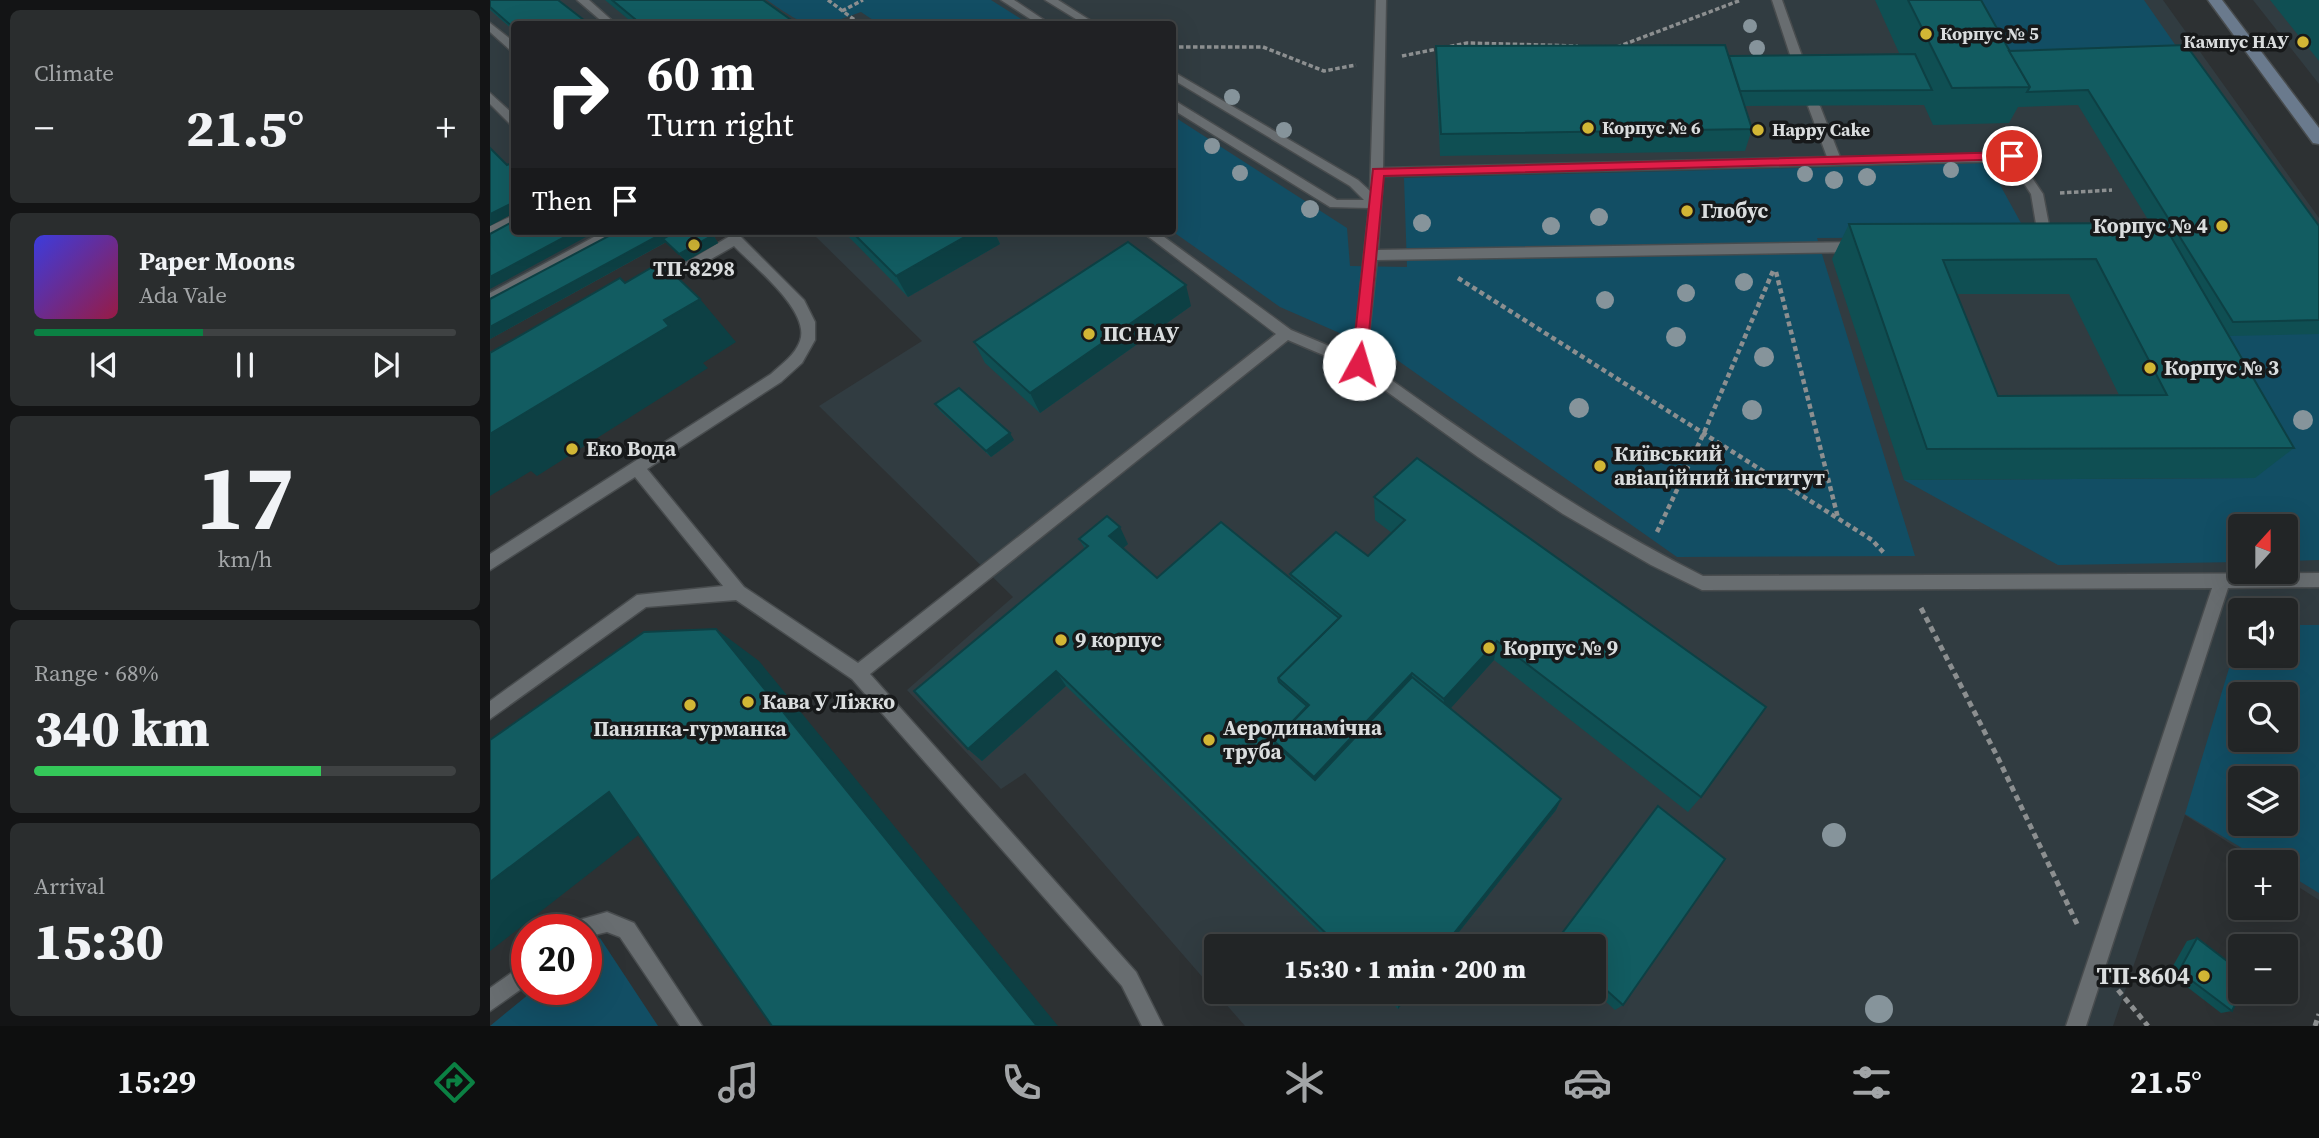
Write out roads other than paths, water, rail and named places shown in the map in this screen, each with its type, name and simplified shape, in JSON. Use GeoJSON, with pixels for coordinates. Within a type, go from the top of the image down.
{"type":"FeatureCollection","features":[{"type":"Feature","properties":{"kind":"main road"},"geometry":{"type":"LineString","coordinates":[[2215,0],[2319,139]]}},
{"type":"Feature","properties":{"kind":"lane"},"geometry":{"type":"LineString","coordinates":[[582,0],[607,21]]}},
{"type":"Feature","properties":{"kind":"lane"},"geometry":{"type":"LineString","coordinates":[[1006,0],[1040,21]]}},
{"type":"Feature","properties":{"kind":"lane"},"geometry":{"type":"LineString","coordinates":[[1050,0],[1086,21]]}},
{"type":"Feature","properties":{"kind":"lane"},"geometry":{"type":"LineString","coordinates":[[1359,364],[1378,172],[1381,0]]}},
{"type":"Feature","properties":{"kind":"lane"},"geometry":{"type":"LineString","coordinates":[[1777,0],[1801,70]]}},
{"type":"Feature","properties":{"kind":"lane"},"geometry":{"type":"LineString","coordinates":[[490,26],[511,45]]}},
{"type":"Feature","properties":{"kind":"lane"},"geometry":{"type":"LineString","coordinates":[[1176,76],[1354,183],[1376,204]]}},
{"type":"Feature","properties":{"kind":"lane"},"geometry":{"type":"LineString","coordinates":[[490,97],[511,118]]}},
{"type":"Feature","properties":{"kind":"lane"},"geometry":{"type":"LineString","coordinates":[[1176,105],[1335,204],[1376,204]]}},
{"type":"Feature","properties":{"kind":"lane"},"geometry":{"type":"LineString","coordinates":[[1814,106],[1835,160]]}},
{"type":"Feature","properties":{"kind":"lane"},"geometry":{"type":"LineString","coordinates":[[1378,172],[2012,156],[2037,194],[2043,225],[2014,246]]}},
{"type":"Feature","properties":{"kind":"lane"},"geometry":{"type":"LineString","coordinates":[[490,232],[511,221]]}},
{"type":"Feature","properties":{"kind":"lane"},"geometry":{"type":"LineString","coordinates":[[490,299],[609,235]]}},
{"type":"Feature","properties":{"kind":"lane"},"geometry":{"type":"LineString","coordinates":[[490,563],[776,378],[797,359],[808,340],[808,322],[799,304],[737,235],[642,293]]}},
{"type":"Feature","properties":{"kind":"lane"},"geometry":{"type":"LineString","coordinates":[[1152,235],[1286,334],[1359,364],[1451,430],[1645,556],[1702,583],[2319,580]]}},
{"type":"Feature","properties":{"kind":"lane"},"geometry":{"type":"LineString","coordinates":[[1370,255],[1878,246]]}},
{"type":"Feature","properties":{"kind":"lane"},"geometry":{"type":"LineString","coordinates":[[858,673],[1286,334]]}},
{"type":"Feature","properties":{"kind":"lane"},"geometry":{"type":"LineString","coordinates":[[637,468],[738,592],[858,673],[1129,979],[1153,1026]]}},
{"type":"Feature","properties":{"kind":"lane"},"geometry":{"type":"LineString","coordinates":[[2076,1026],[2221,581]]}},
{"type":"Feature","properties":{"kind":"lane"},"geometry":{"type":"LineString","coordinates":[[490,711],[643,600],[738,592]]}},
{"type":"Feature","properties":{"kind":"lane"},"geometry":{"type":"LineString","coordinates":[[602,923],[607,922],[627,930],[692,1026]]}},
{"type":"Feature","properties":{"kind":"lane"},"geometry":{"type":"LineString","coordinates":[[490,1001],[511,985]]}},
{"type":"Feature","properties":{"kind":"place","name":"Корпус № 5"},"geometry":{"type":"Point","coordinates":[1926,34]}},
{"type":"Feature","properties":{"kind":"place","name":"Кампус НАУ"},"geometry":{"type":"Point","coordinates":[2303,42]}},
{"type":"Feature","properties":{"kind":"place","name":"Корпус № 6"},"geometry":{"type":"Point","coordinates":[1588,128]}},
{"type":"Feature","properties":{"kind":"place","name":"Happy Cake"},"geometry":{"type":"Point","coordinates":[1758,130]}},
{"type":"Feature","properties":{"kind":"place","name":"Глобус"},"geometry":{"type":"Point","coordinates":[1687,211]}},
{"type":"Feature","properties":{"kind":"place","name":"Корпус № 4"},"geometry":{"type":"Point","coordinates":[2222,226]}},
{"type":"Feature","properties":{"kind":"place","name":"ТП-8298"},"geometry":{"type":"Point","coordinates":[694,245]}},
{"type":"Feature","properties":{"kind":"place","name":"ПС НАУ"},"geometry":{"type":"Point","coordinates":[1089,334]}},
{"type":"Feature","properties":{"kind":"place","name":"Корпус № 3"},"geometry":{"type":"Point","coordinates":[2150,368]}},
{"type":"Feature","properties":{"kind":"place","name":"Еко Вода"},"geometry":{"type":"Point","coordinates":[572,449]}},
{"type":"Feature","properties":{"kind":"place","name":"Київський авіаційний інститут"},"geometry":{"type":"Point","coordinates":[1600,466]}},
{"type":"Feature","properties":{"kind":"place","name":"9 корпус"},"geometry":{"type":"Point","coordinates":[1061,640]}},
{"type":"Feature","properties":{"kind":"place","name":"Корпус № 9"},"geometry":{"type":"Point","coordinates":[1489,648]}},
{"type":"Feature","properties":{"kind":"place","name":"Кава У Ліжко"},"geometry":{"type":"Point","coordinates":[748,702]}},
{"type":"Feature","properties":{"kind":"place","name":"Панянка-гурманка"},"geometry":{"type":"Point","coordinates":[690,705]}},
{"type":"Feature","properties":{"kind":"place","name":"Аеродинамічна труба"},"geometry":{"type":"Point","coordinates":[1209,740]}},
{"type":"Feature","properties":{"kind":"place","name":"ТП-8604"},"geometry":{"type":"Point","coordinates":[2204,976]}}]}
